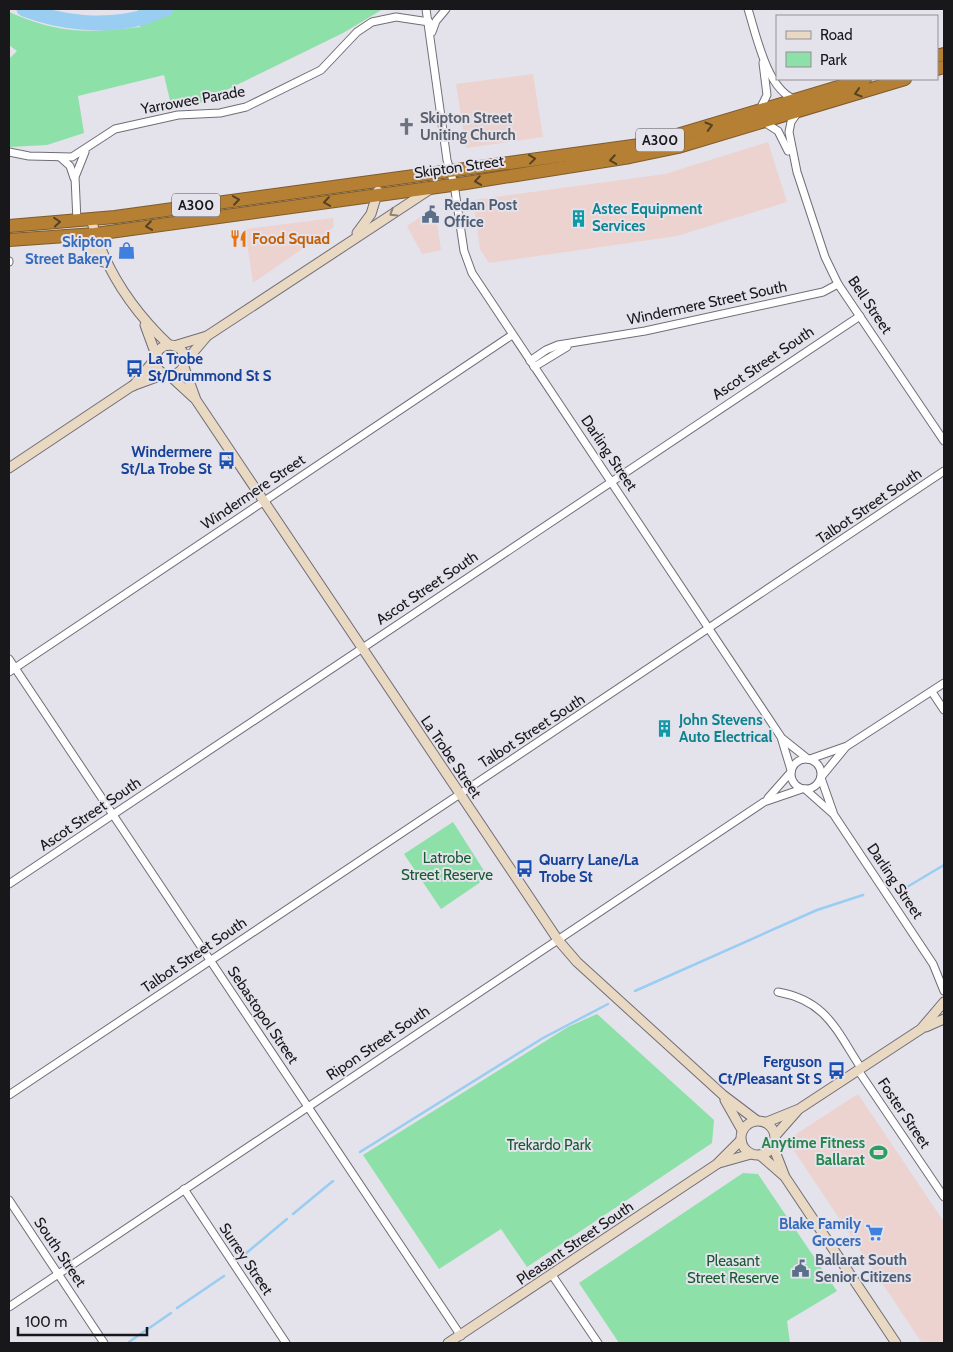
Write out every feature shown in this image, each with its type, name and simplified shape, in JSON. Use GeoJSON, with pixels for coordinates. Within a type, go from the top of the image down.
{"type":"FeatureCollection","features":[{"type":"Feature","properties":{"kind":"highway","name":"Skipton Street"},"geometry":{"type":"LineString","coordinates":[[797,105],[862,80]]}},
{"type":"Feature","properties":{"kind":"highway","name":"Skipton Street"},"geometry":{"type":"LineString","coordinates":[[9,240],[94,234],[434,187],[649,154],[797,105],[901,80]]}},
{"type":"Feature","properties":{"kind":"highway","name":"Skipton Street"},"geometry":{"type":"LineString","coordinates":[[9,226],[90,219],[647,144],[760,116]]}},
{"type":"Feature","properties":{"kind":"main road"},"geometry":{"type":"LineString","coordinates":[[346,243],[367,220],[383,180]]}},
{"type":"Feature","properties":{"kind":"main road"},"geometry":{"type":"LineString","coordinates":[[9,468],[132,386],[178,373],[207,336],[434,187]]}},
{"type":"Feature","properties":{"kind":"main road"},"geometry":{"type":"LineString","coordinates":[[90,219],[94,234],[110,270]]}},
{"type":"Feature","properties":{"kind":"main road"},"geometry":{"type":"LineString","coordinates":[[73,236],[87,245],[110,270],[144,320],[171,346],[182,352],[184,364]]}},
{"type":"Feature","properties":{"kind":"main road"},"geometry":{"type":"LineString","coordinates":[[144,320],[156,357],[157,368],[166,375]]}},
{"type":"Feature","properties":{"kind":"main road"},"geometry":{"type":"LineString","coordinates":[[132,386],[161,348],[207,336]]}},
{"type":"Feature","properties":{"kind":"main road","name":"La Trobe Street"},"geometry":{"type":"LineString","coordinates":[[184,364],[196,400],[558,940],[583,968],[723,1096],[756,1120]]}},
{"type":"Feature","properties":{"kind":"main road","name":"La Trobe Street"},"geometry":{"type":"LineString","coordinates":[[166,375],[196,400]]}},
{"type":"Feature","properties":{"kind":"main road"},"geometry":{"type":"LineString","coordinates":[[921,1028],[944,1002]]}},
{"type":"Feature","properties":{"kind":"main road"},"geometry":{"type":"LineString","coordinates":[[785,1177],[760,1155],[751,1154],[742,1146],[742,1130],[746,1125],[756,1120],[767,1122],[799,1109],[921,1028],[944,1019]]}},
{"type":"Feature","properties":{"kind":"main road","name":"La Trobe Street"},"geometry":{"type":"LineString","coordinates":[[723,1096],[742,1130]]}},
{"type":"Feature","properties":{"kind":"main road"},"geometry":{"type":"LineString","coordinates":[[799,1109],[776,1136],[774,1146],[785,1177],[896,1343]]}},
{"type":"Feature","properties":{"kind":"main road"},"geometry":{"type":"LineString","coordinates":[[767,1122],[776,1136]]}},
{"type":"Feature","properties":{"kind":"main road","name":"Pleasant Street South"},"geometry":{"type":"LineString","coordinates":[[450,1343],[716,1164],[741,1140]]}},
{"type":"Feature","properties":{"kind":"main road"},"geometry":{"type":"LineString","coordinates":[[760,1155],[774,1146]]}},
{"type":"Feature","properties":{"kind":"main road","name":"Pleasant Street South"},"geometry":{"type":"LineString","coordinates":[[716,1164],[751,1154]]}},
{"type":"Feature","properties":{"kind":"street"},"geometry":{"type":"LineString","coordinates":[[426,9],[449,170]]}},
{"type":"Feature","properties":{"kind":"street"},"geometry":{"type":"LineString","coordinates":[[431,40],[435,23],[446,9]]}},
{"type":"Feature","properties":{"kind":"street"},"geometry":{"type":"LineString","coordinates":[[748,9],[762,52],[779,90],[797,105]]}},
{"type":"Feature","properties":{"kind":"street","name":"Yarrowee Parade"},"geometry":{"type":"LineString","coordinates":[[9,152],[75,157],[107,132],[119,128],[178,115],[233,111],[252,105],[320,70],[353,35],[372,22],[396,17],[429,22]]}},
{"type":"Feature","properties":{"kind":"street"},"geometry":{"type":"LineString","coordinates":[[760,116],[767,95],[762,52]]}},
{"type":"Feature","properties":{"kind":"street","name":"Bell Street"},"geometry":{"type":"LineString","coordinates":[[797,105],[788,132],[797,172],[825,257],[838,284],[944,440]]}},
{"type":"Feature","properties":{"kind":"street","name":"Bell Street"},"geometry":{"type":"LineString","coordinates":[[760,116],[781,136],[797,172]]}},
{"type":"Feature","properties":{"kind":"street","name":"Yarrowee Parade"},"geometry":{"type":"LineString","coordinates":[[77,220],[75,179],[79,162],[89,146]]}},
{"type":"Feature","properties":{"kind":"street"},"geometry":{"type":"LineString","coordinates":[[56,157],[69,164],[75,179]]}},
{"type":"Feature","properties":{"kind":"street","name":"Darling Street"},"geometry":{"type":"LineString","coordinates":[[449,170],[454,184],[463,245],[469,266],[512,335],[781,738],[791,771]]}},
{"type":"Feature","properties":{"kind":"street","name":"Windermere Street South"},"geometry":{"type":"LineString","coordinates":[[532,364],[551,348],[645,331],[823,292],[838,284]]}},
{"type":"Feature","properties":{"kind":"street","name":"Ascot Street South"},"geometry":{"type":"LineString","coordinates":[[9,884],[860,316]]}},
{"type":"Feature","properties":{"kind":"street","name":"Windermere Street"},"geometry":{"type":"LineString","coordinates":[[12,670],[512,335]]}},
{"type":"Feature","properties":{"kind":"street","name":"Talbot Street South"},"geometry":{"type":"LineString","coordinates":[[9,1095],[944,472]]}},
{"type":"Feature","properties":{"kind":"street","name":"Sebastopol Street"},"geometry":{"type":"LineString","coordinates":[[9,659],[12,670],[113,816],[460,1336]]}},
{"type":"Feature","properties":{"kind":"street"},"geometry":{"type":"LineString","coordinates":[[847,746],[815,787],[804,789],[794,782],[791,771],[798,761],[847,746],[944,683]]}},
{"type":"Feature","properties":{"kind":"street"},"geometry":{"type":"LineString","coordinates":[[932,692],[944,710]]}},
{"type":"Feature","properties":{"kind":"street","name":"Darling Street"},"geometry":{"type":"LineString","coordinates":[[781,738],[809,759]]}},
{"type":"Feature","properties":{"kind":"street"},"geometry":{"type":"LineString","coordinates":[[809,759],[819,766],[821,777]]}},
{"type":"Feature","properties":{"kind":"street","name":"Ripon Street South"},"geometry":{"type":"LineString","coordinates":[[9,1307],[764,802],[791,771]]}},
{"type":"Feature","properties":{"kind":"street","name":"Darling Street"},"geometry":{"type":"LineString","coordinates":[[821,777],[834,814],[933,964],[944,976]]}},
{"type":"Feature","properties":{"kind":"street","name":"Darling Street"},"geometry":{"type":"LineString","coordinates":[[804,789],[834,814]]}},
{"type":"Feature","properties":{"kind":"street","name":"Ripon Street South"},"geometry":{"type":"LineString","coordinates":[[764,802],[804,789]]}},
{"type":"Feature","properties":{"kind":"street","name":"Darling Street"},"geometry":{"type":"LineString","coordinates":[[933,964],[944,991]]}},
{"type":"Feature","properties":{"kind":"street","name":"Foster Street"},"geometry":{"type":"LineString","coordinates":[[778,992],[801,997],[822,1010],[944,1197]]}},
{"type":"Feature","properties":{"kind":"street","name":"Surrey Street"},"geometry":{"type":"LineString","coordinates":[[184,1189],[286,1343]]}},
{"type":"Feature","properties":{"kind":"street","name":"South Street"},"geometry":{"type":"LineString","coordinates":[[9,1200],[104,1343]]}},
{"type":"Feature","properties":{"kind":"street"},"geometry":{"type":"LineString","coordinates":[[552,1275],[598,1343]]}},
{"type":"Feature","properties":{"kind":"shaded area"},"geometry":{"type":"Polygon","coordinates":[[[533,74],[543,137],[466,148],[456,84],[533,74]]]}},
{"type":"Feature","properties":{"kind":"shaded area"},"geometry":{"type":"Polygon","coordinates":[[[768,142],[787,202],[677,236],[489,263],[480,249],[473,200],[665,174],[768,142]]]}},
{"type":"Feature","properties":{"kind":"shaded area"},"geometry":{"type":"Polygon","coordinates":[[[432,209],[435,210],[441,250],[422,254],[407,226],[432,209]]]}},
{"type":"Feature","properties":{"kind":"shaded area"},"geometry":{"type":"Polygon","coordinates":[[[333,218],[334,227],[253,283],[245,229],[333,218]]]}},
{"type":"Feature","properties":{"kind":"shaded area"},"geometry":{"type":"Polygon","coordinates":[[[858,1094],[944,1222],[944,1343],[922,1343],[787,1140],[858,1094]]]}},
{"type":"Feature","properties":{"kind":"green space"},"geometry":{"type":"Polygon","coordinates":[[[138,9],[383,9],[343,33],[198,104],[172,109],[164,75],[78,96],[84,133],[47,145],[9,147],[9,59],[17,51],[9,45],[9,12],[58,28],[88,31],[140,27],[138,9]]]}},
{"type":"Feature","properties":{"kind":"green space","name":"Latrobe Street Reserve"},"geometry":{"type":"Polygon","coordinates":[[[453,822],[488,877],[441,909],[404,854],[453,822]]]}},
{"type":"Feature","properties":{"kind":"green space","name":"Trekardo Park"},"geometry":{"type":"Polygon","coordinates":[[[597,1014],[714,1120],[712,1143],[527,1267],[501,1229],[439,1269],[363,1155],[568,1027],[597,1014]]]}},
{"type":"Feature","properties":{"kind":"green space","name":"Pleasant Street Reserve"},"geometry":{"type":"Polygon","coordinates":[[[743,1173],[758,1174],[837,1291],[787,1321],[790,1343],[619,1343],[579,1283],[743,1173]]]}},
{"type":"Feature","properties":{"kind":"waterway"},"geometry":{"type":"LineString","coordinates":[[24,9],[68,21],[99,23],[129,20],[166,9]]}},
{"type":"Feature","properties":{"kind":"waterway"},"geometry":{"type":"LineString","coordinates":[[907,887],[944,865]]}},
{"type":"Feature","properties":{"kind":"waterway"},"geometry":{"type":"LineString","coordinates":[[635,991],[817,910],[863,895]]}},
{"type":"Feature","properties":{"kind":"waterway"},"geometry":{"type":"LineString","coordinates":[[360,1152],[543,1038],[608,1004]]}},
{"type":"Feature","properties":{"kind":"waterway"},"geometry":{"type":"LineString","coordinates":[[293,1214],[333,1181]]}},
{"type":"Feature","properties":{"kind":"waterway"},"geometry":{"type":"LineString","coordinates":[[244,1255],[287,1219]]}},
{"type":"Feature","properties":{"kind":"waterway"},"geometry":{"type":"LineString","coordinates":[[177,1308],[224,1276]]}},
{"type":"Feature","properties":{"kind":"waterway"},"geometry":{"type":"LineString","coordinates":[[129,1342],[171,1313]]}},
{"type":"Feature","properties":{"kind":"place","name":"Skipton Street Uniting Church"},"geometry":{"type":"Point","coordinates":[406,127]}},
{"type":"Feature","properties":{"kind":"place","name":"Redan Post Office"},"geometry":{"type":"Point","coordinates":[430,214]}},
{"type":"Feature","properties":{"kind":"place","name":"Astec Equipment Services"},"geometry":{"type":"Point","coordinates":[578,218]}},
{"type":"Feature","properties":{"kind":"place","name":"Food Squad"},"geometry":{"type":"Point","coordinates":[238,239]}},
{"type":"Feature","properties":{"kind":"place","name":"Skipton Street Bakery"},"geometry":{"type":"Point","coordinates":[126,251]}},
{"type":"Feature","properties":{"kind":"place","name":"La Trobe St/Drummond St S"},"geometry":{"type":"Point","coordinates":[134,368]}},
{"type":"Feature","properties":{"kind":"place","name":"Windermere St/La Trobe St"},"geometry":{"type":"Point","coordinates":[226,461]}},
{"type":"Feature","properties":{"kind":"place","name":"John Stevens Auto Electrical"},"geometry":{"type":"Point","coordinates":[665,729]}},
{"type":"Feature","properties":{"kind":"place","name":"Quarry Lane/La Trobe St"},"geometry":{"type":"Point","coordinates":[525,869]}},
{"type":"Feature","properties":{"kind":"place","name":"Ferguson Ct/Pleasant St S"},"geometry":{"type":"Point","coordinates":[836,1071]}},
{"type":"Feature","properties":{"kind":"place","name":"Anytime Fitness Ballarat"},"geometry":{"type":"Point","coordinates":[879,1152]}},
{"type":"Feature","properties":{"kind":"place","name":"Blake Family Grocers"},"geometry":{"type":"Point","coordinates":[875,1233]}},
{"type":"Feature","properties":{"kind":"place","name":"Ballarat South Senior Citizens"},"geometry":{"type":"Point","coordinates":[801,1269]}}]}
